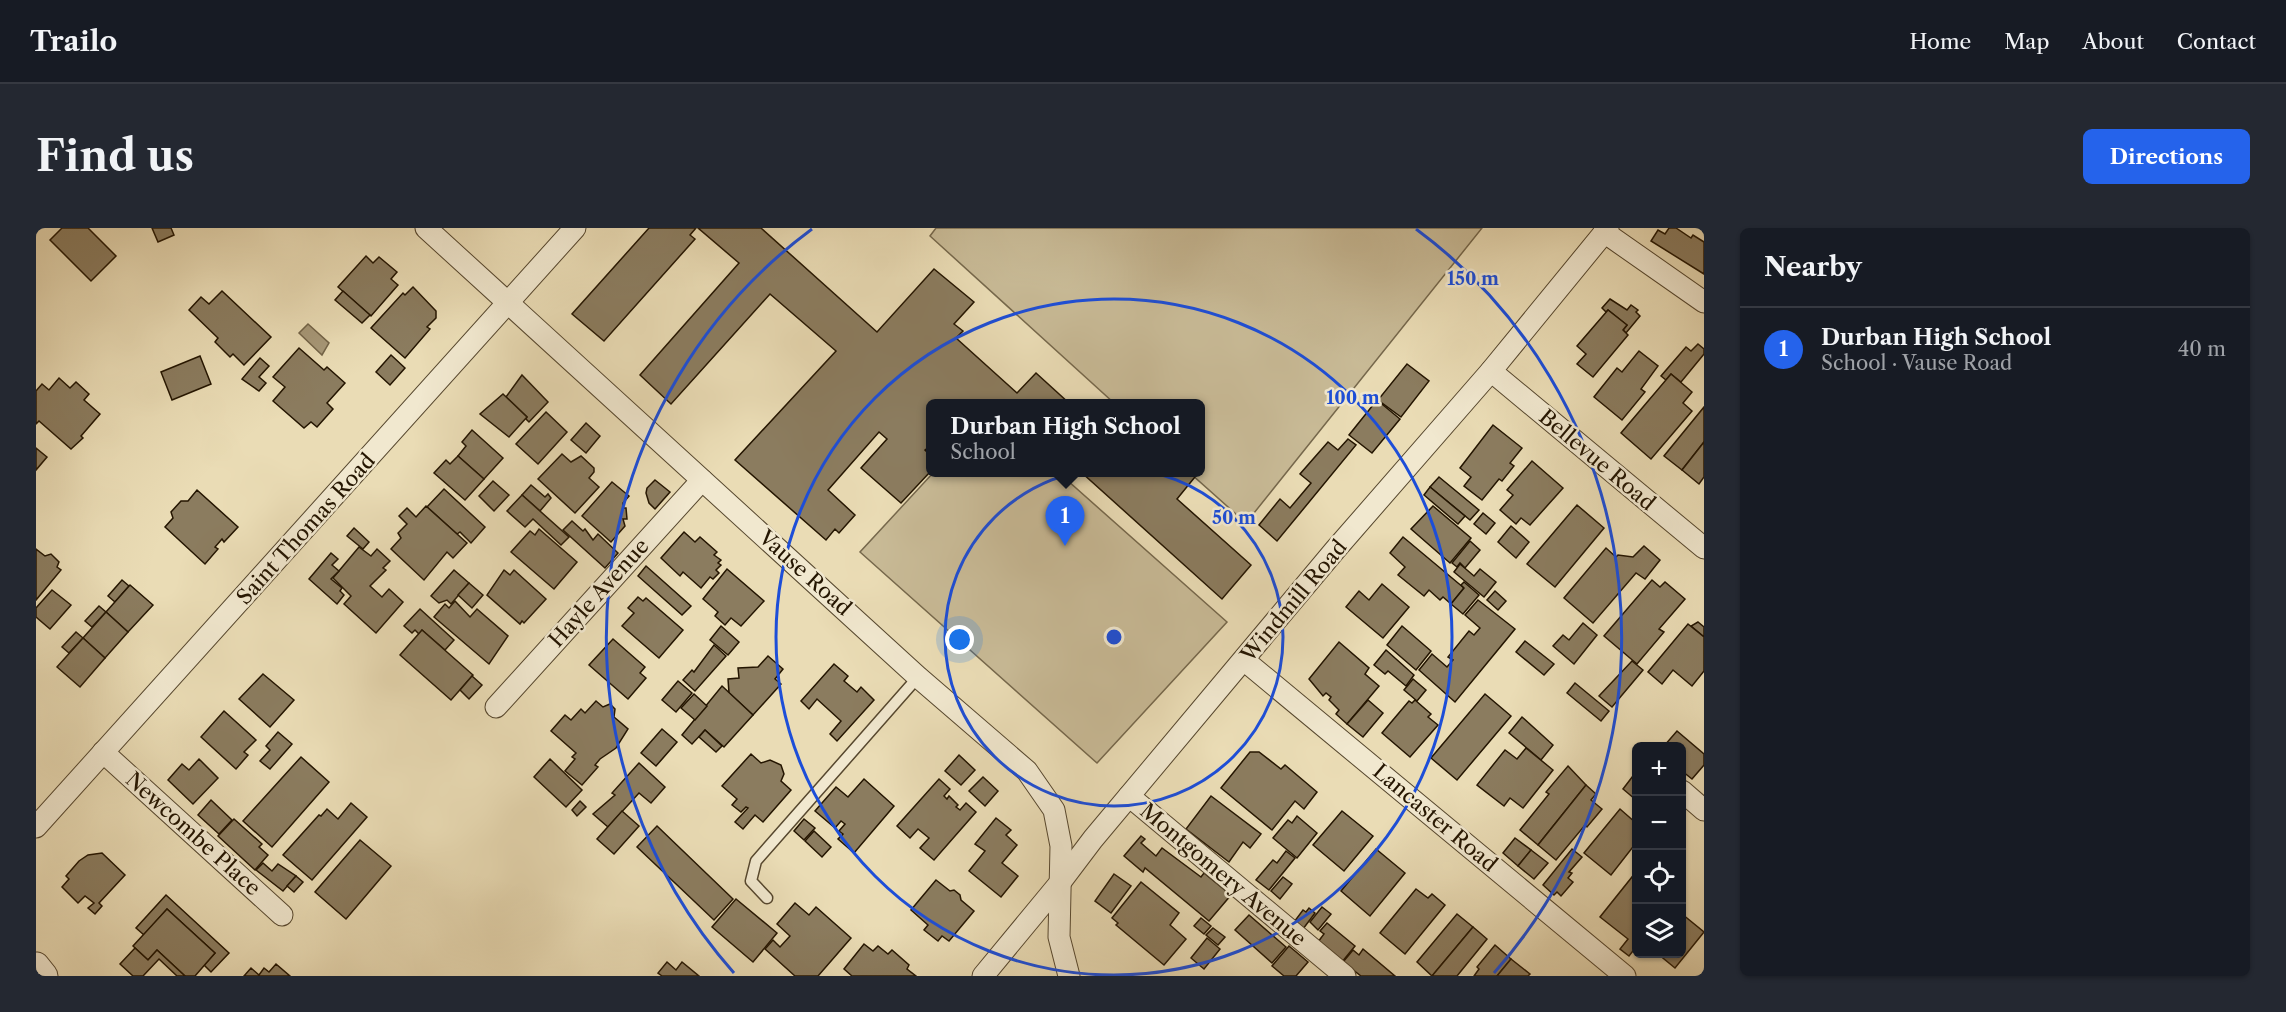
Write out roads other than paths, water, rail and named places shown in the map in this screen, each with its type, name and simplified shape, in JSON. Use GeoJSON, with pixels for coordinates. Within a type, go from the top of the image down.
{"type":"FeatureCollection","features":[{"type":"Feature","properties":{"kind":"street","name":"Vause Road"},"geometry":{"type":"LineString","coordinates":[[426,228],[918,677],[1027,771],[1054,810],[1061,846],[1059,937],[1069,976]]}},
{"type":"Feature","properties":{"kind":"street","name":"Saint Thomas Road"},"geometry":{"type":"LineString","coordinates":[[36,827],[575,228]]}},
{"type":"Feature","properties":{"kind":"street"},"geometry":{"type":"LineString","coordinates":[[1606,230],[1704,302]]}},
{"type":"Feature","properties":{"kind":"street","name":"Windmill Road"},"geometry":{"type":"LineString","coordinates":[[983,976],[1129,796],[1245,661],[1335,550],[1491,371],[1606,230]]}},
{"type":"Feature","properties":{"kind":"street","name":"Bellevue Road"},"geometry":{"type":"LineString","coordinates":[[1491,371],[1704,548]]}},
{"type":"Feature","properties":{"kind":"street","name":"Hayle Avenue"},"geometry":{"type":"LineString","coordinates":[[496,707],[702,480]]}},
{"type":"Feature","properties":{"kind":"street","name":"Lancaster Road"},"geometry":{"type":"LineString","coordinates":[[1245,661],[1625,976]]}},
{"type":"Feature","properties":{"kind":"street","name":"Newcombe Place"},"geometry":{"type":"LineString","coordinates":[[103,752],[282,915]]}},
{"type":"Feature","properties":{"kind":"street"},"geometry":{"type":"LineString","coordinates":[[1686,794],[1704,810]]}},
{"type":"Feature","properties":{"kind":"street","name":"Montgomery Avenue"},"geometry":{"type":"LineString","coordinates":[[1129,796],[1345,976]]}},
{"type":"Feature","properties":{"kind":"lane"},"geometry":{"type":"LineString","coordinates":[[767,898],[751,880],[756,861],[918,677]]}},
{"type":"Feature","properties":{"kind":"place","name":"Durban High School"},"geometry":{"type":"Point","coordinates":[1065,546]}}]}
